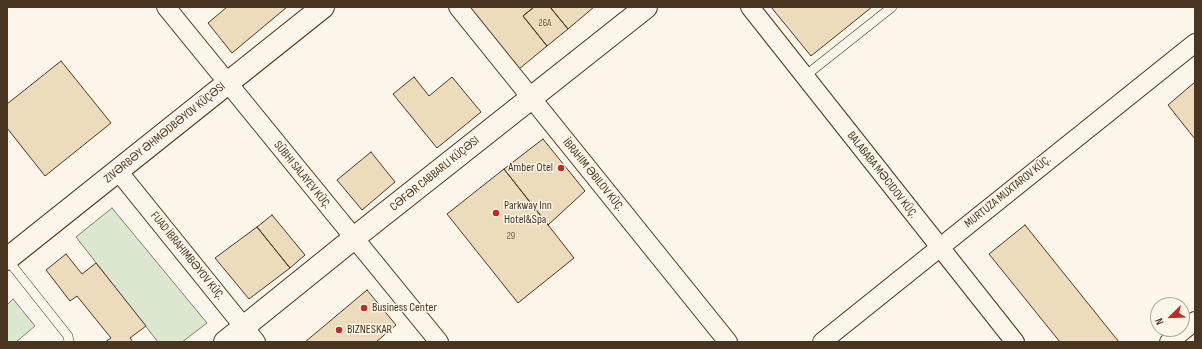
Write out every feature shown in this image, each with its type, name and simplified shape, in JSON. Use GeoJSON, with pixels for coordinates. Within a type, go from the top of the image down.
{"type":"FeatureCollection","features":[{"type":"Feature","properties":{"kind":"main road","name":"ZIVƏRBƏY ƏHMƏDBƏYOV KÜÇƏSI"},"geometry":{"type":"LineString","coordinates":[[7,259],[323,7]]}},
{"type":"Feature","properties":{"kind":"main road"},"geometry":{"type":"LineString","coordinates":[[225,342],[250,334],[354,238],[646,7]]}},
{"type":"Feature","properties":{"kind":"street","name":"SÜBHI SALAYEV KÜÇ."},"geometry":{"type":"LineString","coordinates":[[166,7],[439,342]]}},
{"type":"Feature","properties":{"kind":"street","name":"İBRAHIM ƏBILOV KÜÇ."},"geometry":{"type":"LineString","coordinates":[[458,7],[728,342]]}},
{"type":"Feature","properties":{"kind":"street","name":"BALABABA MƏCIDOV KÜÇ."},"geometry":{"type":"LineString","coordinates":[[750,7],[1015,342]]}},
{"type":"Feature","properties":{"kind":"street","name":"MURTUZA MUXTAROV KÜÇ."},"geometry":{"type":"LineString","coordinates":[[822,342],[1195,43]]}},
{"type":"Feature","properties":{"kind":"street","name":"FUAD İBRAHIMBƏYOV KÜÇ."},"geometry":{"type":"LineString","coordinates":[[118,171],[250,334]]}},
{"type":"Feature","properties":{"kind":"street"},"geometry":{"type":"LineString","coordinates":[[1169,342],[1195,321]]}},
{"type":"Feature","properties":{"kind":"lane"},"geometry":{"type":"LineString","coordinates":[[805,76],[892,7]]}},
{"type":"Feature","properties":{"kind":"lane"},"geometry":{"type":"LineString","coordinates":[[7,259],[68,336],[69,342]]}},
{"type":"Feature","properties":{"kind":"green space"},"geometry":{"type":"Polygon","coordinates":[[[112,208],[207,323],[182,342],[158,342],[76,237],[112,208]]]}},
{"type":"Feature","properties":{"kind":"green space"},"geometry":{"type":"Polygon","coordinates":[[[13,299],[35,326],[16,342],[7,342],[7,305],[13,299]]]}},
{"type":"Feature","properties":{"kind":"building"},"geometry":{"type":"Polygon","coordinates":[[[227,7],[287,7],[232,53],[208,23],[227,7]]]}},
{"type":"Feature","properties":{"kind":"building"},"geometry":{"type":"Polygon","coordinates":[[[469,7],[534,7],[523,16],[547,46],[519,69],[469,7]]]}},
{"type":"Feature","properties":{"kind":"building"},"geometry":{"type":"Polygon","coordinates":[[[534,7],[550,7],[568,29],[547,46],[523,16],[534,7]]]}},
{"type":"Feature","properties":{"kind":"building"},"geometry":{"type":"Polygon","coordinates":[[[550,7],[594,7],[568,29],[550,7]]]}},
{"type":"Feature","properties":{"kind":"building"},"geometry":{"type":"Polygon","coordinates":[[[771,7],[872,7],[811,56],[771,7]]]}},
{"type":"Feature","properties":{"kind":"building"},"geometry":{"type":"Polygon","coordinates":[[[61,61],[111,123],[45,176],[7,128],[7,104],[61,61]]]}},
{"type":"Feature","properties":{"kind":"building"},"geometry":{"type":"Polygon","coordinates":[[[414,77],[429,96],[452,77],[481,112],[437,148],[393,94],[414,77]]]}},
{"type":"Feature","properties":{"kind":"building"},"geometry":{"type":"Polygon","coordinates":[[[1195,82],[1195,139],[1168,105],[1195,82]]]}},
{"type":"Feature","properties":{"kind":"building"},"geometry":{"type":"Polygon","coordinates":[[[543,139],[585,191],[548,225],[504,169],[543,139]]]}},
{"type":"Feature","properties":{"kind":"building"},"geometry":{"type":"Polygon","coordinates":[[[371,152],[395,182],[362,210],[337,180],[371,152]]]}},
{"type":"Feature","properties":{"kind":"building","name":"Parkway Inn Hotel&Spa"},"geometry":{"type":"Polygon","coordinates":[[[504,169],[574,258],[518,303],[447,214],[504,169]]]}},
{"type":"Feature","properties":{"kind":"building"},"geometry":{"type":"Polygon","coordinates":[[[272,215],[305,255],[290,268],[257,227],[272,215]]]}},
{"type":"Feature","properties":{"kind":"building"},"geometry":{"type":"Polygon","coordinates":[[[1025,225],[1119,342],[1060,342],[989,254],[1025,225]]]}},
{"type":"Feature","properties":{"kind":"building"},"geometry":{"type":"Polygon","coordinates":[[[257,227],[290,268],[249,299],[215,258],[257,227]]]}},
{"type":"Feature","properties":{"kind":"building"},"geometry":{"type":"Polygon","coordinates":[[[66,254],[82,274],[96,263],[146,326],[130,338],[133,342],[105,342],[111,338],[77,296],[70,301],[46,270],[66,254]]]}},
{"type":"Feature","properties":{"kind":"building","name":"Business Center"},"geometry":{"type":"Polygon","coordinates":[[[367,290],[396,325],[376,342],[305,342],[367,290]]]}},
{"type":"Feature","properties":{"kind":"place","name":"Amber Otel"},"geometry":{"type":"Point","coordinates":[561,168]}},
{"type":"Feature","properties":{"kind":"place","name":"Parkway Inn Hotel&Spa"},"geometry":{"type":"Point","coordinates":[496,213]}},
{"type":"Feature","properties":{"kind":"place","name":"Business Center"},"geometry":{"type":"Point","coordinates":[364,308]}},
{"type":"Feature","properties":{"kind":"place","name":"BIZNESKAR"},"geometry":{"type":"Point","coordinates":[339,330]}}]}
